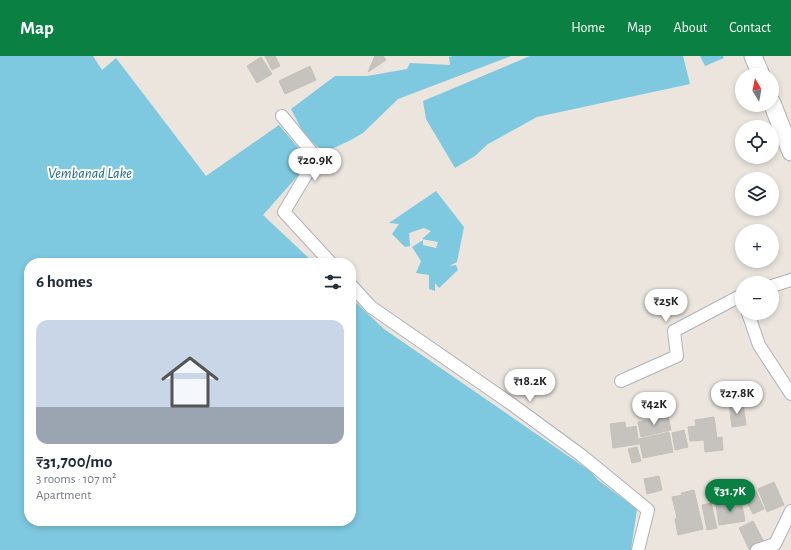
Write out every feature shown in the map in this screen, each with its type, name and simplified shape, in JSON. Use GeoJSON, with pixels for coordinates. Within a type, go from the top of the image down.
{"type":"FeatureCollection","features":[{"type":"Feature","properties":{"kind":"main road"},"geometry":{"type":"LineString","coordinates":[[753,56],[758,68]]}},
{"type":"Feature","properties":{"kind":"main road"},"geometry":{"type":"LineString","coordinates":[[775,112],[791,152]]}},
{"type":"Feature","properties":{"kind":"street"},"geometry":{"type":"LineString","coordinates":[[282,116],[318,160],[312,165],[284,212],[326,258]]}},
{"type":"Feature","properties":{"kind":"street"},"geometry":{"type":"LineString","coordinates":[[779,284],[791,280]]}},
{"type":"Feature","properties":{"kind":"street"},"geometry":{"type":"LineString","coordinates":[[356,290],[371,307],[510,403],[581,455],[648,510],[638,550]]}},
{"type":"Feature","properties":{"kind":"street"},"geometry":{"type":"LineString","coordinates":[[620,381],[677,356],[674,331],[735,299]]}},
{"type":"Feature","properties":{"kind":"street"},"geometry":{"type":"LineString","coordinates":[[750,320],[759,345],[791,394]]}},
{"type":"Feature","properties":{"kind":"street"},"geometry":{"type":"LineString","coordinates":[[757,550],[775,544],[791,511]]}},
{"type":"Feature","properties":{"kind":"water","name":"Vembanad Lake"},"geometry":{"type":"Polygon","coordinates":[[[0,56],[93,56],[102,70],[116,58],[206,176],[279,125],[310,162],[263,215],[309,258],[24,258],[24,526],[356,526],[356,303],[384,329],[590,471],[598,480],[637,509],[631,550],[0,550],[0,56]]]}},
{"type":"Feature","properties":{"kind":"water"},"geometry":{"type":"Polygon","coordinates":[[[511,56],[398,99],[363,133],[325,152],[314,144],[303,132],[291,109],[335,76],[367,76],[407,69],[410,63],[450,65],[449,57],[511,56]]]}},
{"type":"Feature","properties":{"kind":"water"},"geometry":{"type":"Polygon","coordinates":[[[530,56],[683,56],[690,84],[537,117],[488,144],[475,156],[455,168],[426,119],[423,101],[530,56]]]}},
{"type":"Feature","properties":{"kind":"water"},"geometry":{"type":"Polygon","coordinates":[[[700,56],[723,56],[724,58],[705,66],[700,56]]]}},
{"type":"Feature","properties":{"kind":"water"},"geometry":{"type":"Polygon","coordinates":[[[436,191],[464,227],[457,262],[449,266],[456,265],[458,270],[439,288],[435,283],[435,291],[429,289],[429,275],[416,273],[421,261],[412,247],[423,240],[423,245],[436,248],[438,242],[422,239],[431,231],[424,228],[409,233],[410,246],[405,247],[392,234],[399,224],[389,223],[436,191]]]}},
{"type":"Feature","properties":{"kind":"building"},"geometry":{"type":"Polygon","coordinates":[[[265,56],[275,56],[280,66],[272,70],[265,56]]]}},
{"type":"Feature","properties":{"kind":"building"},"geometry":{"type":"Polygon","coordinates":[[[375,56],[383,56],[386,60],[368,72],[375,56]]]}},
{"type":"Feature","properties":{"kind":"building"},"geometry":{"type":"Polygon","coordinates":[[[261,57],[272,74],[257,83],[247,66],[261,57]]]}},
{"type":"Feature","properties":{"kind":"building"},"geometry":{"type":"Polygon","coordinates":[[[310,66],[316,80],[285,94],[279,81],[310,66]]]}},
{"type":"Feature","properties":{"kind":"building"},"geometry":{"type":"Polygon","coordinates":[[[743,403],[746,425],[732,427],[729,404],[743,403]]]}},
{"type":"Feature","properties":{"kind":"building"},"geometry":{"type":"Polygon","coordinates":[[[668,416],[671,430],[641,437],[638,422],[668,416]]]}},
{"type":"Feature","properties":{"kind":"building"},"geometry":{"type":"Polygon","coordinates":[[[714,417],[717,438],[722,437],[723,450],[705,452],[704,440],[690,441],[688,427],[696,426],[695,420],[714,417]]]}},
{"type":"Feature","properties":{"kind":"building"},"geometry":{"type":"Polygon","coordinates":[[[625,422],[626,428],[636,426],[639,444],[613,448],[610,424],[625,422]]]}},
{"type":"Feature","properties":{"kind":"building"},"geometry":{"type":"Polygon","coordinates":[[[684,430],[688,447],[675,450],[672,433],[684,430]]]}},
{"type":"Feature","properties":{"kind":"building"},"geometry":{"type":"Polygon","coordinates":[[[669,432],[673,452],[643,458],[639,439],[669,432]]]}},
{"type":"Feature","properties":{"kind":"building"},"geometry":{"type":"Polygon","coordinates":[[[637,447],[641,461],[632,463],[628,449],[637,447]]]}},
{"type":"Feature","properties":{"kind":"building"},"geometry":{"type":"Polygon","coordinates":[[[659,476],[662,490],[647,494],[644,479],[659,476]]]}},
{"type":"Feature","properties":{"kind":"building"},"geometry":{"type":"Polygon","coordinates":[[[774,482],[784,505],[767,512],[758,489],[774,482]]]}},
{"type":"Feature","properties":{"kind":"building"},"geometry":{"type":"Polygon","coordinates":[[[694,490],[703,529],[678,535],[675,519],[677,518],[672,497],[694,490]]]}},
{"type":"Feature","properties":{"kind":"building"},"geometry":{"type":"Polygon","coordinates":[[[756,491],[764,509],[753,514],[744,496],[756,491]]]}},
{"type":"Feature","properties":{"kind":"building"},"geometry":{"type":"Polygon","coordinates":[[[741,500],[745,521],[719,525],[716,504],[741,500]]]}},
{"type":"Feature","properties":{"kind":"building"},"geometry":{"type":"Polygon","coordinates":[[[711,503],[717,528],[707,530],[702,505],[711,503]]]}},
{"type":"Feature","properties":{"kind":"building"},"geometry":{"type":"Polygon","coordinates":[[[753,521],[764,542],[749,549],[739,528],[753,521]]]}}]}
